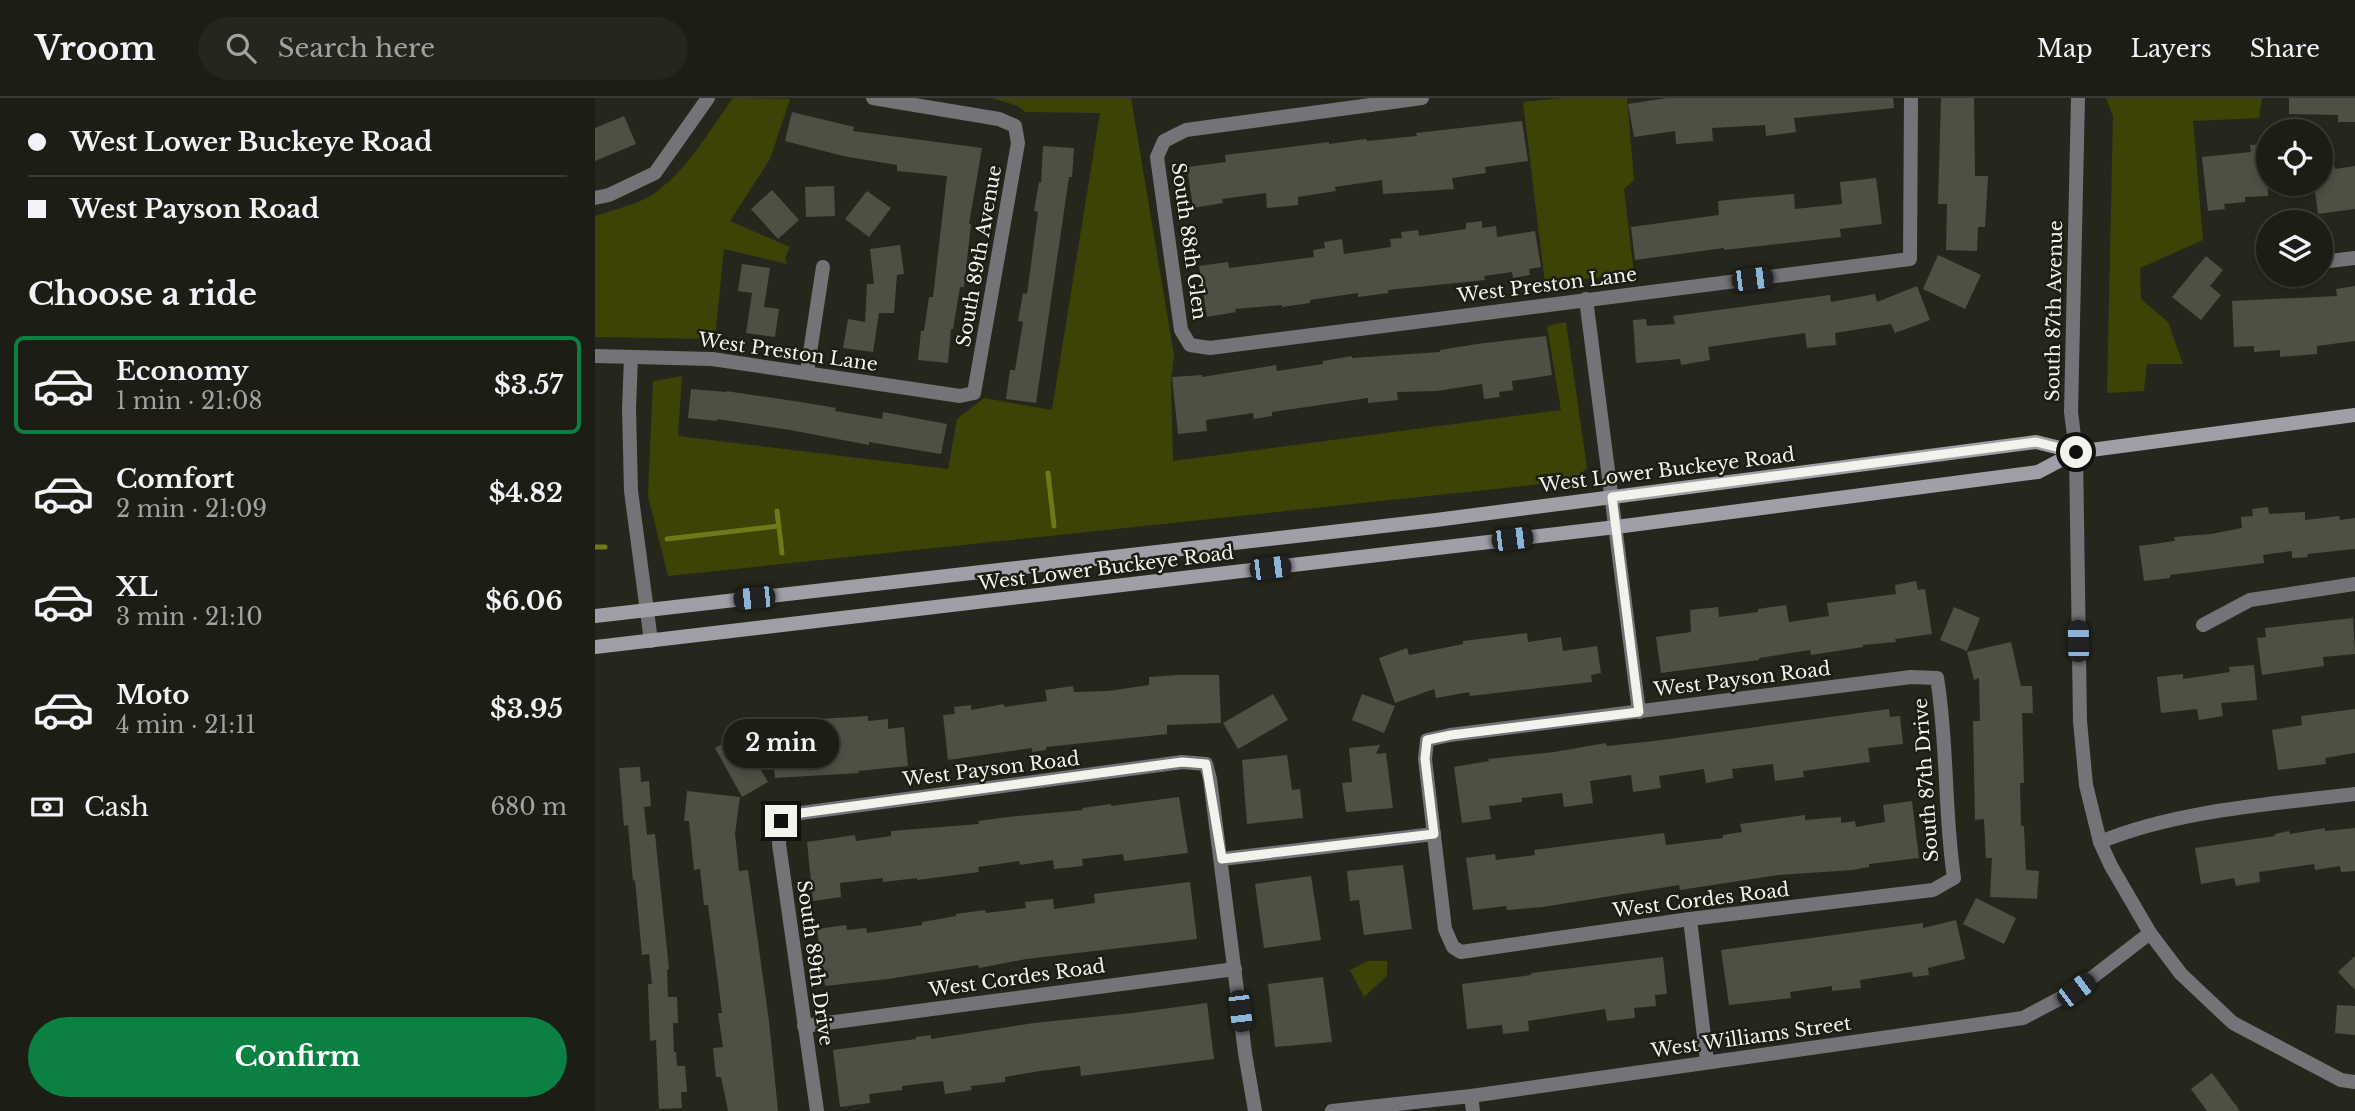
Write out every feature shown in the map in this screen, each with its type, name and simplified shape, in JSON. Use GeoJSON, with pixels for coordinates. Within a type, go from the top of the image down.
{"type":"FeatureCollection","features":[{"type":"Feature","properties":{"kind":"main road","name":"West Lower Buckeye Road"},"geometry":{"type":"LineString","coordinates":[[595,647],[1616,527],[2038,472],[2076,452],[2355,415]]}},
{"type":"Feature","properties":{"kind":"main road","name":"West Lower Buckeye Road"},"geometry":{"type":"LineString","coordinates":[[595,616],[1085,562],[2036,442],[2076,452]]}},
{"type":"Feature","properties":{"kind":"street"},"geometry":{"type":"LineString","coordinates":[[595,198],[609,195],[655,173],[708,98]]}},
{"type":"Feature","properties":{"kind":"street"},"geometry":{"type":"LineString","coordinates":[[873,98],[898,100]]}},
{"type":"Feature","properties":{"kind":"street"},"geometry":{"type":"LineString","coordinates":[[1355,102],[1422,98]]}},
{"type":"Feature","properties":{"kind":"street","name":"West Preston Lane"},"geometry":{"type":"LineString","coordinates":[[1190,345],[1210,348],[1910,259],[1911,98]]}},
{"type":"Feature","properties":{"kind":"street","name":"South 87th Avenue"},"geometry":{"type":"LineString","coordinates":[[2078,98],[2071,412],[2076,452],[2080,722],[2086,785],[2100,842],[2150,933],[2181,974],[2234,1023],[2341,1080],[2355,1082]]}},
{"type":"Feature","properties":{"kind":"street","name":"South 89th Avenue"},"geometry":{"type":"LineString","coordinates":[[898,100],[999,119],[1015,126],[1018,143],[974,393]]}},
{"type":"Feature","properties":{"kind":"street","name":"South 88th Glen"},"geometry":{"type":"LineString","coordinates":[[1190,345],[1181,330],[1157,157],[1164,141],[1185,130],[1355,102]]}},
{"type":"Feature","properties":{"kind":"street"},"geometry":{"type":"LineString","coordinates":[[2333,261],[2355,258]]}},
{"type":"Feature","properties":{"kind":"street"},"geometry":{"type":"LineString","coordinates":[[807,372],[823,267]]}},
{"type":"Feature","properties":{"kind":"street"},"geometry":{"type":"LineString","coordinates":[[1585,299],[1639,712]]}},
{"type":"Feature","properties":{"kind":"street","name":"West Preston Lane"},"geometry":{"type":"LineString","coordinates":[[595,356],[712,359],[960,396],[974,393]]}},
{"type":"Feature","properties":{"kind":"street"},"geometry":{"type":"LineString","coordinates":[[631,357],[631,491],[651,641]]}},
{"type":"Feature","properties":{"kind":"street"},"geometry":{"type":"LineString","coordinates":[[2203,625],[2250,600],[2355,584]]}},
{"type":"Feature","properties":{"kind":"street","name":"West Payson Road"},"geometry":{"type":"LineString","coordinates":[[1434,834],[1425,759],[1427,740],[1911,677],[1937,678]]}},
{"type":"Feature","properties":{"kind":"street","name":"South 87th Drive"},"geometry":{"type":"LineString","coordinates":[[1937,678],[1941,702],[1949,844],[1954,878]]}},
{"type":"Feature","properties":{"kind":"street","name":"West Payson Road"},"geometry":{"type":"LineString","coordinates":[[781,821],[801,813],[1182,762],[1206,764],[1222,859]]}},
{"type":"Feature","properties":{"kind":"street"},"geometry":{"type":"LineString","coordinates":[[2100,842],[2123,832],[2218,811],[2355,794]]}},
{"type":"Feature","properties":{"kind":"street","name":"South 89th Drive"},"geometry":{"type":"LineString","coordinates":[[781,821],[779,844],[817,1111]]}},
{"type":"Feature","properties":{"kind":"street"},"geometry":{"type":"LineString","coordinates":[[1255,1111],[1245,1053],[1222,859],[1434,834]]}},
{"type":"Feature","properties":{"kind":"street","name":"West Cordes Road"},"geometry":{"type":"LineString","coordinates":[[1434,834],[1445,929],[1453,947],[1461,952],[1690,919],[1933,890],[1954,878]]}},
{"type":"Feature","properties":{"kind":"street"},"geometry":{"type":"LineString","coordinates":[[1690,919],[1707,1062]]}},
{"type":"Feature","properties":{"kind":"street","name":"West Williams Street"},"geometry":{"type":"LineString","coordinates":[[1332,1111],[1471,1096],[2023,1018],[2076,990],[2150,933]]}},
{"type":"Feature","properties":{"kind":"street","name":"West Cordes Road"},"geometry":{"type":"LineString","coordinates":[[804,1026],[1235,969]]}},
{"type":"Feature","properties":{"kind":"street"},"geometry":{"type":"LineString","coordinates":[[1471,1096],[1473,1111]]}},
{"type":"Feature","properties":{"kind":"green space"},"geometry":{"type":"Polygon","coordinates":[[[733,98],[790,99],[770,159],[730,221],[790,247],[785,258],[787,264],[724,249],[715,339],[595,337],[595,216],[638,202],[664,186],[696,150],[733,98]]]}},
{"type":"Feature","properties":{"kind":"green space"},"geometry":{"type":"Polygon","coordinates":[[[992,98],[1131,98],[1174,355],[1171,379],[1173,461],[1561,410],[1547,326],[1566,322],[1587,468],[1574,479],[1533,485],[668,576],[648,496],[653,381],[682,376],[678,436],[948,469],[957,419],[984,398],[1052,410],[1100,113],[1025,112],[1018,106],[992,98]]]}},
{"type":"Feature","properties":{"kind":"green space"},"geometry":{"type":"Polygon","coordinates":[[[1562,98],[1627,98],[1634,180],[1624,189],[1634,274],[1545,283],[1523,102],[1562,98]]]}},
{"type":"Feature","properties":{"kind":"green space"},"geometry":{"type":"Polygon","coordinates":[[[2106,98],[2262,98],[2259,118],[2193,121],[2203,240],[2140,268],[2141,299],[2168,322],[2183,364],[2147,364],[2144,391],[2107,393],[2113,116],[2106,98]]]}},
{"type":"Feature","properties":{"kind":"green space"},"geometry":{"type":"Polygon","coordinates":[[[1368,961],[1387,961],[1387,976],[1364,997],[1350,970],[1368,961]]]}},
{"type":"Feature","properties":{"kind":"building"},"geometry":{"type":"Polygon","coordinates":[[[1667,98],[1893,98],[1894,108],[1794,118],[1796,132],[1766,136],[1765,125],[1712,128],[1713,141],[1676,144],[1675,131],[1634,137],[1628,104],[1667,98]]]}},
{"type":"Feature","properties":{"kind":"building"},"geometry":{"type":"Polygon","coordinates":[[[1941,98],[1974,98],[1975,176],[1988,176],[1985,227],[1978,227],[1977,251],[1946,250],[1947,204],[1938,204],[1941,98]]]}},
{"type":"Feature","properties":{"kind":"building"},"geometry":{"type":"Polygon","coordinates":[[[2289,98],[2355,98],[2355,122],[2338,122],[2338,115],[2289,114],[2289,98]]]}},
{"type":"Feature","properties":{"kind":"building"},"geometry":{"type":"Polygon","coordinates":[[[792,112],[854,127],[853,131],[982,148],[969,224],[964,287],[960,287],[951,329],[948,363],[918,360],[929,297],[933,297],[947,176],[897,171],[897,165],[843,156],[785,141],[792,112]]]}},
{"type":"Feature","properties":{"kind":"building"},"geometry":{"type":"Polygon","coordinates":[[[624,116],[636,144],[595,161],[595,128],[624,116]]]}},
{"type":"Feature","properties":{"kind":"building"},"geometry":{"type":"Polygon","coordinates":[[[1522,121],[1528,161],[1485,167],[1486,173],[1452,178],[1454,189],[1383,194],[1382,180],[1335,187],[1336,191],[1298,197],[1298,205],[1267,208],[1266,193],[1222,199],[1223,203],[1193,208],[1187,167],[1226,162],[1225,155],[1329,142],[1417,136],[1416,133],[1522,121]]]}},
{"type":"Feature","properties":{"kind":"building"},"geometry":{"type":"Polygon","coordinates":[[[2250,145],[2256,145],[2256,196],[2268,196],[2245,197],[2245,202],[2224,204],[2225,209],[2208,211],[2202,157],[2251,152],[2250,145]]]}},
{"type":"Feature","properties":{"kind":"building"},"geometry":{"type":"Polygon","coordinates":[[[1043,146],[1074,148],[1072,177],[1069,177],[1036,403],[1006,399],[1010,370],[1015,370],[1023,322],[1018,321],[1023,293],[1027,294],[1038,212],[1034,211],[1039,182],[1041,183],[1043,146]]]}},
{"type":"Feature","properties":{"kind":"building"},"geometry":{"type":"Polygon","coordinates":[[[2333,160],[2335,169],[2355,166],[2355,209],[2333,212],[2317,210],[2316,196],[2333,196],[2333,160]]]}},
{"type":"Feature","properties":{"kind":"building"},"geometry":{"type":"Polygon","coordinates":[[[1876,178],[1882,224],[1840,229],[1841,237],[1635,260],[1631,227],[1719,215],[1718,201],[1794,194],[1795,209],[1842,204],[1840,182],[1876,178]]]}},
{"type":"Feature","properties":{"kind":"building"},"geometry":{"type":"Polygon","coordinates":[[[834,186],[835,216],[806,217],[805,187],[834,186]]]}},
{"type":"Feature","properties":{"kind":"building"},"geometry":{"type":"Polygon","coordinates":[[[772,190],[799,220],[778,239],[751,209],[772,190]]]}},
{"type":"Feature","properties":{"kind":"building"},"geometry":{"type":"Polygon","coordinates":[[[867,191],[891,208],[869,237],[845,219],[867,191]]]}},
{"type":"Feature","properties":{"kind":"building"},"geometry":{"type":"Polygon","coordinates":[[[1482,221],[1482,228],[1496,226],[1497,237],[1535,231],[1541,267],[1529,269],[1530,275],[1513,278],[1512,272],[1484,276],[1485,280],[1388,290],[1388,293],[1358,297],[1358,293],[1282,307],[1235,309],[1236,312],[1207,317],[1199,266],[1228,262],[1229,268],[1314,257],[1313,250],[1325,248],[1324,242],[1342,239],[1344,254],[1391,247],[1390,239],[1402,238],[1401,232],[1418,230],[1419,236],[1466,229],[1466,223],[1482,221]]]}},
{"type":"Feature","properties":{"kind":"building"},"geometry":{"type":"Polygon","coordinates":[[[900,245],[904,274],[897,275],[894,313],[879,313],[873,352],[843,348],[848,319],[865,322],[867,284],[874,284],[870,249],[900,245]]]}},
{"type":"Feature","properties":{"kind":"building"},"geometry":{"type":"Polygon","coordinates":[[[1938,255],[1981,275],[1965,309],[1923,289],[1938,255]]]}},
{"type":"Feature","properties":{"kind":"building"},"geometry":{"type":"Polygon","coordinates":[[[2206,256],[2223,270],[2210,286],[2221,295],[2201,320],[2172,297],[2206,256]]]}},
{"type":"Feature","properties":{"kind":"building"},"geometry":{"type":"Polygon","coordinates":[[[742,264],[770,268],[764,307],[779,309],[775,337],[746,333],[752,293],[738,291],[742,264]]]}},
{"type":"Feature","properties":{"kind":"building"},"geometry":{"type":"Polygon","coordinates":[[[1917,286],[1930,320],[1895,333],[1891,324],[1835,333],[1836,345],[1807,348],[1805,333],[1708,347],[1710,360],[1681,365],[1680,359],[1636,363],[1633,320],[1646,319],[1647,326],[1675,324],[1673,316],[1830,295],[1831,302],[1875,294],[1877,302],[1917,286]]]}},
{"type":"Feature","properties":{"kind":"building"},"geometry":{"type":"Polygon","coordinates":[[[2355,286],[2355,341],[2317,346],[2317,354],[2280,357],[2280,350],[2254,352],[2254,346],[2234,347],[2232,301],[2337,296],[2336,289],[2355,286]]]}},
{"type":"Feature","properties":{"kind":"building"},"geometry":{"type":"Polygon","coordinates":[[[1546,336],[1552,375],[1512,381],[1513,390],[1499,392],[1500,397],[1484,399],[1482,384],[1437,391],[1397,392],[1398,400],[1368,403],[1368,398],[1272,412],[1272,416],[1254,419],[1253,413],[1206,420],[1207,431],[1178,434],[1172,377],[1202,377],[1276,365],[1277,371],[1323,364],[1323,361],[1352,356],[1440,352],[1477,344],[1546,336]]]}},
{"type":"Feature","properties":{"kind":"building"},"geometry":{"type":"Polygon","coordinates":[[[691,389],[726,391],[807,403],[882,419],[883,412],[947,424],[941,454],[869,442],[869,445],[717,419],[688,418],[691,389]]]}},
{"type":"Feature","properties":{"kind":"building"},"geometry":{"type":"Polygon","coordinates":[[[2268,507],[2269,514],[2305,512],[2305,520],[2339,516],[2340,520],[2355,518],[2355,549],[2307,554],[2308,557],[2292,558],[2292,551],[2263,555],[2264,563],[2144,581],[2139,546],[2175,541],[2174,537],[2242,528],[2241,517],[2253,516],[2252,509],[2268,507]]]}},
{"type":"Feature","properties":{"kind":"building"},"geometry":{"type":"Polygon","coordinates":[[[1916,581],[1918,590],[1925,589],[1932,634],[1811,655],[1810,650],[1759,660],[1661,673],[1656,637],[1691,632],[1690,610],[1718,607],[1719,617],[1786,605],[1789,622],[1829,616],[1827,603],[1896,594],[1895,585],[1916,581]]]}},
{"type":"Feature","properties":{"kind":"building"},"geometry":{"type":"Polygon","coordinates":[[[1954,607],[1980,618],[1967,651],[1940,640],[1954,607]]]}},
{"type":"Feature","properties":{"kind":"building"},"geometry":{"type":"Polygon","coordinates":[[[2353,618],[2355,654],[2323,657],[2324,666],[2262,675],[2257,638],[2266,637],[2265,628],[2353,618]]]}},
{"type":"Feature","properties":{"kind":"building"},"geometry":{"type":"Polygon","coordinates":[[[1527,633],[1528,642],[1561,637],[1563,651],[1597,646],[1601,673],[1591,675],[1592,682],[1470,696],[1469,692],[1436,698],[1434,689],[1395,703],[1379,658],[1407,648],[1409,655],[1463,644],[1463,641],[1527,633]]]}},
{"type":"Feature","properties":{"kind":"building"},"geometry":{"type":"Polygon","coordinates":[[[2011,642],[2021,686],[2032,686],[2033,713],[2022,713],[2024,783],[2020,783],[2021,826],[2024,826],[2026,870],[2039,871],[2037,899],[1990,897],[1992,858],[1986,858],[1984,819],[1975,820],[1973,721],[1980,721],[1979,678],[1974,680],[1967,652],[2011,642]]]}},
{"type":"Feature","properties":{"kind":"building"},"geometry":{"type":"Polygon","coordinates":[[[2254,665],[2257,700],[2221,703],[2223,716],[2199,720],[2197,709],[2161,713],[2157,677],[2183,674],[2183,679],[2230,672],[2229,667],[2254,665]]]}},
{"type":"Feature","properties":{"kind":"building"},"geometry":{"type":"Polygon","coordinates":[[[1219,675],[1221,723],[1167,725],[1167,734],[948,760],[943,715],[955,714],[954,707],[971,705],[971,710],[1047,701],[1045,690],[1073,686],[1074,692],[1108,691],[1149,685],[1149,677],[1219,675]]]}},
{"type":"Feature","properties":{"kind":"building"},"geometry":{"type":"Polygon","coordinates":[[[1273,694],[1288,720],[1238,749],[1223,723],[1273,694]]]}},
{"type":"Feature","properties":{"kind":"building"},"geometry":{"type":"Polygon","coordinates":[[[1362,694],[1395,706],[1384,733],[1352,720],[1362,694]]]}},
{"type":"Feature","properties":{"kind":"building"},"geometry":{"type":"Polygon","coordinates":[[[1889,709],[1890,717],[1900,716],[1903,744],[1868,748],[1870,762],[1803,771],[1804,777],[1775,781],[1773,764],[1732,769],[1733,778],[1706,783],[1704,769],[1659,776],[1661,788],[1633,792],[1631,775],[1590,781],[1593,803],[1564,807],[1562,793],[1522,798],[1522,802],[1489,806],[1491,819],[1462,823],[1454,767],[1489,761],[1488,759],[1606,743],[1607,746],[1654,741],[1889,709]]]}},
{"type":"Feature","properties":{"kind":"building"},"geometry":{"type":"Polygon","coordinates":[[[2355,709],[2355,753],[2325,758],[2326,764],[2278,770],[2272,730],[2302,725],[2301,716],[2355,709]]]}},
{"type":"Feature","properties":{"kind":"building"},"geometry":{"type":"Polygon","coordinates":[[[868,716],[868,721],[888,719],[888,729],[904,727],[908,766],[858,771],[859,773],[775,778],[769,726],[804,723],[804,720],[868,716]]]}},
{"type":"Feature","properties":{"kind":"building"},"geometry":{"type":"Polygon","coordinates":[[[740,734],[768,782],[742,797],[715,748],[740,734]]]}},
{"type":"Feature","properties":{"kind":"building"},"geometry":{"type":"Polygon","coordinates":[[[1380,745],[1376,754],[1386,753],[1393,808],[1346,812],[1342,783],[1352,782],[1349,748],[1380,745]]]}},
{"type":"Feature","properties":{"kind":"building"},"geometry":{"type":"Polygon","coordinates":[[[1287,755],[1292,790],[1300,789],[1303,818],[1247,824],[1242,760],[1287,755]]]}},
{"type":"Feature","properties":{"kind":"building"},"geometry":{"type":"Polygon","coordinates":[[[640,767],[641,782],[649,781],[651,806],[644,807],[647,835],[655,834],[669,969],[668,997],[677,997],[678,1023],[673,1023],[674,1052],[677,1066],[685,1066],[687,1092],[681,1092],[682,1108],[659,1109],[656,1040],[650,1041],[648,984],[652,984],[649,954],[642,955],[635,880],[633,881],[628,825],[624,826],[619,768],[640,767]]]}},
{"type":"Feature","properties":{"kind":"building"},"geometry":{"type":"Polygon","coordinates":[[[687,791],[740,797],[735,834],[739,871],[748,870],[769,1021],[778,1111],[728,1111],[721,1077],[716,1077],[713,1048],[723,1047],[718,1013],[722,1013],[708,905],[704,905],[700,869],[694,870],[689,821],[684,821],[687,791]]]}},
{"type":"Feature","properties":{"kind":"building"},"geometry":{"type":"Polygon","coordinates":[[[1179,797],[1188,853],[1124,861],[1123,854],[1082,859],[1083,866],[1054,869],[1053,860],[1020,865],[1019,861],[978,867],[979,872],[917,880],[883,882],[883,878],[840,883],[841,897],[813,901],[807,842],[855,835],[856,841],[891,836],[891,831],[979,824],[978,821],[1179,797]]]}},
{"type":"Feature","properties":{"kind":"building"},"geometry":{"type":"Polygon","coordinates":[[[1912,801],[1919,858],[1869,864],[1869,867],[1853,870],[1778,875],[1680,890],[1679,885],[1543,907],[1507,910],[1506,906],[1473,910],[1466,858],[1495,854],[1496,860],[1535,855],[1534,850],[1664,833],[1666,845],[1723,838],[1723,835],[1742,832],[1740,824],[1805,815],[1805,820],[1841,817],[1841,823],[1855,821],[1856,827],[1885,822],[1883,805],[1912,801]]]}},
{"type":"Feature","properties":{"kind":"building"},"geometry":{"type":"Polygon","coordinates":[[[2325,828],[2325,831],[2355,828],[2355,871],[2341,872],[2340,866],[2315,870],[2314,864],[2259,872],[2260,882],[2236,886],[2234,878],[2201,884],[2195,848],[2275,836],[2289,831],[2290,834],[2325,828]]]}},
{"type":"Feature","properties":{"kind":"building"},"geometry":{"type":"Polygon","coordinates":[[[1403,865],[1412,929],[1364,935],[1359,900],[1350,901],[1347,871],[1403,865]]]}},
{"type":"Feature","properties":{"kind":"building"},"geometry":{"type":"Polygon","coordinates":[[[1311,876],[1321,940],[1264,948],[1255,884],[1311,876]]]}},
{"type":"Feature","properties":{"kind":"building"},"geometry":{"type":"Polygon","coordinates":[[[1190,882],[1197,939],[825,986],[817,929],[846,925],[847,930],[866,928],[867,933],[922,925],[922,922],[956,914],[1026,908],[1025,902],[1053,899],[1054,909],[1095,903],[1094,894],[1190,882]]]}},
{"type":"Feature","properties":{"kind":"building"},"geometry":{"type":"Polygon","coordinates":[[[1976,898],[2016,918],[2004,944],[1963,924],[1976,898]]]}},
{"type":"Feature","properties":{"kind":"building"},"geometry":{"type":"Polygon","coordinates":[[[1956,920],[1965,959],[1928,968],[1929,975],[1913,977],[1912,972],[1860,980],[1861,988],[1832,991],[1832,986],[1790,992],[1791,998],[1729,1005],[1721,950],[1923,923],[1923,928],[1956,920]]]}},
{"type":"Feature","properties":{"kind":"building"},"geometry":{"type":"Polygon","coordinates":[[[2355,956],[2355,990],[2338,972],[2355,956]]]}},
{"type":"Feature","properties":{"kind":"building"},"geometry":{"type":"Polygon","coordinates":[[[1663,957],[1667,994],[1655,995],[1656,1006],[1634,1008],[1635,1018],[1607,1021],[1605,1009],[1528,1021],[1529,1031],[1503,1034],[1502,1025],[1467,1029],[1462,984],[1663,957]]]}},
{"type":"Feature","properties":{"kind":"building"},"geometry":{"type":"Polygon","coordinates":[[[1323,977],[1332,1042],[1275,1047],[1268,984],[1323,977]]]}},
{"type":"Feature","properties":{"kind":"building"},"geometry":{"type":"Polygon","coordinates":[[[1207,1003],[1214,1059],[1081,1076],[1080,1066],[1040,1071],[1005,1077],[1005,1082],[971,1086],[972,1090],[945,1094],[943,1081],[902,1086],[902,1090],[869,1094],[870,1103],[840,1107],[833,1050],[931,1035],[931,1039],[1034,1023],[1207,1003]]]}},
{"type":"Feature","properties":{"kind":"building"},"geometry":{"type":"Polygon","coordinates":[[[2337,1005],[2355,1006],[2355,1035],[2335,1033],[2337,1005]]]}},
{"type":"Feature","properties":{"kind":"building"},"geometry":{"type":"Polygon","coordinates":[[[2212,1073],[2240,1111],[2207,1111],[2191,1089],[2212,1073]]]}},
{"type":"Feature","properties":{"kind":"waterway"},"geometry":{"type":"LineString","coordinates":[[1048,473],[1054,526]]}},
{"type":"Feature","properties":{"kind":"waterway"},"geometry":{"type":"LineString","coordinates":[[777,511],[782,553]]}},
{"type":"Feature","properties":{"kind":"waterway"},"geometry":{"type":"LineString","coordinates":[[667,539],[779,526]]}},
{"type":"Feature","properties":{"kind":"waterway"},"geometry":{"type":"LineString","coordinates":[[595,547],[605,547]]}},
{"type":"Feature","properties":{"kind":"route"},"geometry":{"type":"LineString","coordinates":[[781,821],[801,813],[1182,762],[1206,764],[1222,859],[1434,834],[1425,759],[1427,740],[1639,712],[1612,497],[2036,442],[2076,452]]}}]}
